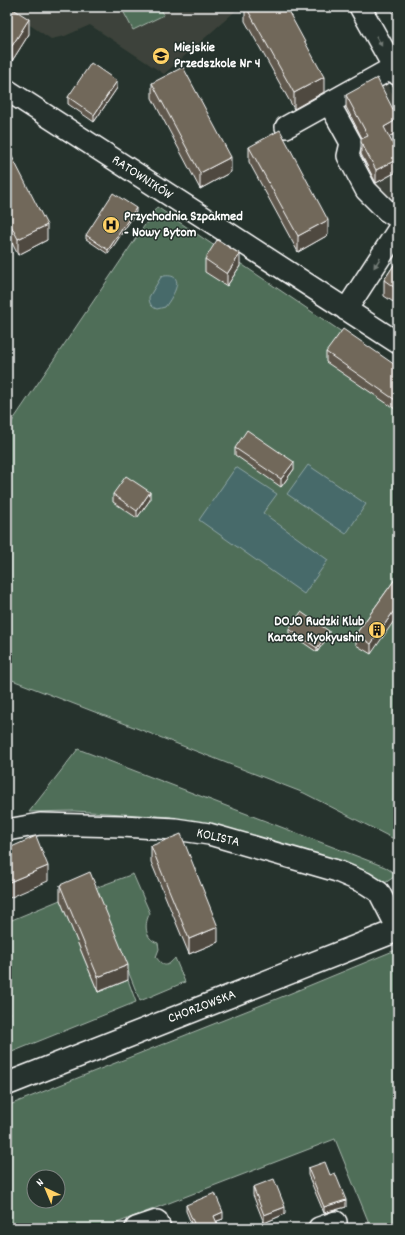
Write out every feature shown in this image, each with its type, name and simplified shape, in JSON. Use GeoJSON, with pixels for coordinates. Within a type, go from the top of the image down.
{"type":"FeatureCollection","features":[{"type":"Feature","properties":{"kind":"street"},"geometry":{"type":"LineString","coordinates":[[286,127],[329,103],[396,71],[360,7]]}},
{"type":"Feature","properties":{"kind":"street","name":"RATOWNIKÓW"},"geometry":{"type":"LineString","coordinates":[[7,90],[398,343]]}},
{"type":"Feature","properties":{"kind":"street"},"geometry":{"type":"LineString","coordinates":[[329,103],[351,144],[348,156],[366,190],[387,211],[398,218]]}},
{"type":"Feature","properties":{"kind":"street"},"geometry":{"type":"LineString","coordinates":[[346,310],[398,230]]}},
{"type":"Feature","properties":{"kind":"street","name":"KOLISTA"},"geometry":{"type":"LineString","coordinates":[[7,830],[40,824],[175,829],[209,834],[337,871],[366,883],[379,892],[398,930]]}},
{"type":"Feature","properties":{"kind":"street","name":"CHORZOWSKA"},"geometry":{"type":"LineString","coordinates":[[7,1084],[398,930]]}},
{"type":"Feature","properties":{"kind":"street"},"geometry":{"type":"LineString","coordinates":[[136,1228],[157,1221],[160,1228]]}},
{"type":"Feature","properties":{"kind":"shaded area","name":"Miejskie Przedszkole Nr 4"},"geometry":{"type":"Polygon","coordinates":[[[7,7],[240,7],[164,74],[90,25],[65,36],[51,39],[7,10],[7,7]]]}},
{"type":"Feature","properties":{"kind":"shaded area"},"geometry":{"type":"Polygon","coordinates":[[[386,82],[398,104],[398,201],[392,210],[370,189],[333,106],[386,82]]]}},
{"type":"Feature","properties":{"kind":"green space"},"geometry":{"type":"Polygon","coordinates":[[[121,7],[160,7],[164,15],[133,30],[121,7]]]}},
{"type":"Feature","properties":{"kind":"green space"},"geometry":{"type":"Polygon","coordinates":[[[157,207],[398,370],[398,841],[304,793],[7,678],[7,429],[157,207]]]}},
{"type":"Feature","properties":{"kind":"green space"},"geometry":{"type":"Polygon","coordinates":[[[78,749],[385,867],[397,875],[385,883],[351,870],[177,822],[171,817],[74,811],[29,812],[78,749]]]}},
{"type":"Feature","properties":{"kind":"green space"},"geometry":{"type":"Polygon","coordinates":[[[133,874],[150,913],[146,930],[150,938],[158,943],[159,949],[156,957],[163,965],[168,965],[175,958],[185,982],[140,1001],[95,888],[133,874]]]}},
{"type":"Feature","properties":{"kind":"green space"},"geometry":{"type":"Polygon","coordinates":[[[60,900],[98,992],[128,980],[136,1002],[7,1054],[7,922],[60,900]]]}},
{"type":"Feature","properties":{"kind":"green space"},"geometry":{"type":"Polygon","coordinates":[[[398,949],[398,1228],[371,1228],[335,1139],[104,1228],[7,1228],[7,1106],[398,949]]]}},
{"type":"Feature","properties":{"kind":"water"},"geometry":{"type":"Polygon","coordinates":[[[171,276],[175,278],[177,282],[176,287],[165,307],[157,309],[153,307],[149,301],[149,297],[161,277],[171,276]]]}},
{"type":"Feature","properties":{"kind":"water"},"geometry":{"type":"Polygon","coordinates":[[[308,465],[366,504],[346,534],[287,494],[308,465]]]}},
{"type":"Feature","properties":{"kind":"water"},"geometry":{"type":"Polygon","coordinates":[[[236,467],[277,494],[263,513],[328,560],[304,594],[199,520],[236,467]]]}},
{"type":"Feature","properties":{"kind":"building"},"geometry":{"type":"Polygon","coordinates":[[[7,7],[10,7],[29,19],[12,46],[7,43],[7,7]]]}},
{"type":"Feature","properties":{"kind":"building"},"geometry":{"type":"Polygon","coordinates":[[[246,7],[286,7],[324,77],[294,93],[246,7]]]}},
{"type":"Feature","properties":{"kind":"building"},"geometry":{"type":"Polygon","coordinates":[[[91,63],[117,81],[94,115],[68,97],[91,63]]]}},
{"type":"Feature","properties":{"kind":"building"},"geometry":{"type":"Polygon","coordinates":[[[183,67],[231,157],[200,173],[152,83],[183,67]]]}},
{"type":"Feature","properties":{"kind":"building"},"geometry":{"type":"Polygon","coordinates":[[[377,78],[398,119],[384,127],[398,154],[398,159],[376,170],[361,142],[361,139],[368,136],[346,95],[377,78]]]}},
{"type":"Feature","properties":{"kind":"building"},"geometry":{"type":"Polygon","coordinates":[[[280,130],[328,220],[298,236],[249,147],[280,130]]]}},
{"type":"Feature","properties":{"kind":"building"},"geometry":{"type":"Polygon","coordinates":[[[7,147],[47,225],[18,239],[7,218],[7,147]]]}},
{"type":"Feature","properties":{"kind":"building","name":"Przychodnia Szpakmed - Nowy Bytom"},"geometry":{"type":"Polygon","coordinates":[[[113,193],[136,208],[108,250],[86,235],[113,193]]]}},
{"type":"Feature","properties":{"kind":"building"},"geometry":{"type":"Polygon","coordinates":[[[217,240],[240,254],[227,274],[205,259],[217,240]]]}},
{"type":"Feature","properties":{"kind":"building"},"geometry":{"type":"Polygon","coordinates":[[[398,259],[398,290],[384,280],[398,259]]]}},
{"type":"Feature","properties":{"kind":"building"},"geometry":{"type":"Polygon","coordinates":[[[343,329],[398,367],[398,402],[326,352],[343,329]]]}},
{"type":"Feature","properties":{"kind":"building"},"geometry":{"type":"Polygon","coordinates":[[[247,430],[294,462],[281,479],[235,448],[247,430]]]}},
{"type":"Feature","properties":{"kind":"building"},"geometry":{"type":"Polygon","coordinates":[[[126,476],[150,492],[137,511],[113,494],[126,476]]]}},
{"type":"Feature","properties":{"kind":"building","name":"DOJO Rudzki Klub Karate Kyokyushin"},"geometry":{"type":"Polygon","coordinates":[[[398,575],[398,605],[371,644],[356,634],[398,575]]]}},
{"type":"Feature","properties":{"kind":"building"},"geometry":{"type":"Polygon","coordinates":[[[301,612],[329,631],[317,648],[289,629],[301,612]]]}},
{"type":"Feature","properties":{"kind":"building"},"geometry":{"type":"Polygon","coordinates":[[[181,834],[218,927],[189,939],[151,846],[181,834]]]}},
{"type":"Feature","properties":{"kind":"building"},"geometry":{"type":"Polygon","coordinates":[[[36,836],[48,866],[7,883],[7,849],[36,836]]]}},
{"type":"Feature","properties":{"kind":"building"},"geometry":{"type":"Polygon","coordinates":[[[90,872],[128,965],[98,977],[60,885],[90,872]]]}},
{"type":"Feature","properties":{"kind":"building"},"geometry":{"type":"Polygon","coordinates":[[[325,1162],[330,1175],[335,1173],[346,1200],[324,1207],[308,1168],[325,1162]]]}},
{"type":"Feature","properties":{"kind":"building"},"geometry":{"type":"Polygon","coordinates":[[[274,1179],[285,1207],[264,1215],[253,1187],[274,1179]]]}},
{"type":"Feature","properties":{"kind":"building"},"geometry":{"type":"Polygon","coordinates":[[[215,1193],[223,1212],[214,1216],[219,1228],[196,1228],[186,1205],[215,1193]]]}},
{"type":"Feature","properties":{"kind":"place","name":"Miejskie Przedszkole Nr 4"},"geometry":{"type":"Point","coordinates":[161,56]}},
{"type":"Feature","properties":{"kind":"place","name":"Przychodnia Szpakmed - Nowy Bytom"},"geometry":{"type":"Point","coordinates":[111,225]}},
{"type":"Feature","properties":{"kind":"place","name":"DOJO Rudzki Klub Karate Kyokyushin"},"geometry":{"type":"Point","coordinates":[377,630]}}]}
